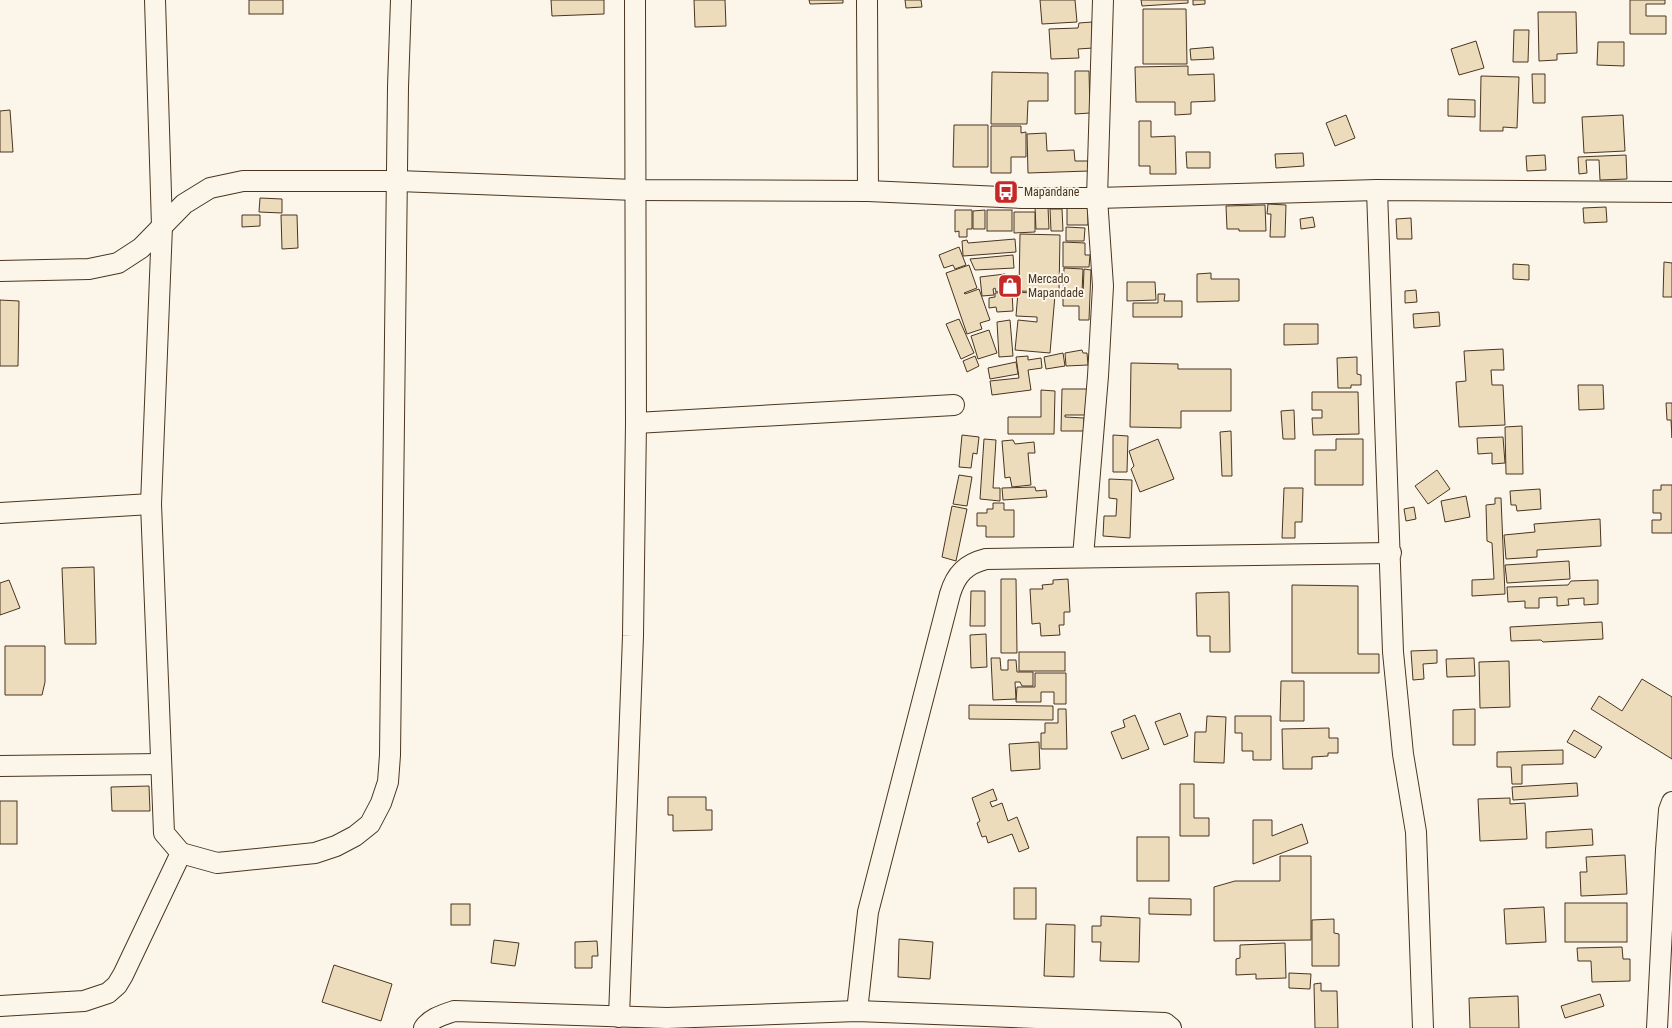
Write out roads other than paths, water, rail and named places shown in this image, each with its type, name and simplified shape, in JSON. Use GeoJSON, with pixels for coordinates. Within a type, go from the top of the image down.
{"type":"FeatureCollection","features":[{"type":"Feature","properties":{"kind":"street"},"geometry":{"type":"LineString","coordinates":[[155,0],[162,226],[151,504],[164,833],[182,853],[217,863],[315,853],[355,836],[370,824],[381,803],[388,782],[391,736],[398,87],[401,0]]}},
{"type":"Feature","properties":{"kind":"street"},"geometry":{"type":"LineString","coordinates":[[619,1017],[633,636],[636,423],[635,0]]}},
{"type":"Feature","properties":{"kind":"street"},"geometry":{"type":"LineString","coordinates":[[866,0],[868,191]]}},
{"type":"Feature","properties":{"kind":"street"},"geometry":{"type":"LineString","coordinates":[[1083,558],[1098,376],[1103,286],[1097,198],[1103,0]]}},
{"type":"Feature","properties":{"kind":"street"},"geometry":{"type":"LineString","coordinates":[[0,271],[89,269],[118,263],[141,248],[184,204],[210,188],[244,181],[398,181],[635,190],[868,191],[1022,198],[1097,198],[1377,190],[1672,192]]}},
{"type":"Feature","properties":{"kind":"street"},"geometry":{"type":"LineString","coordinates":[[1377,190],[1393,652],[1403,754],[1416,832],[1423,1028]]}},
{"type":"Feature","properties":{"kind":"street"},"geometry":{"type":"LineString","coordinates":[[636,423],[954,405]]}},
{"type":"Feature","properties":{"kind":"street"},"geometry":{"type":"LineString","coordinates":[[0,513],[151,504]]}},
{"type":"Feature","properties":{"kind":"street"},"geometry":{"type":"LineString","coordinates":[[857,1011],[868,912],[954,581],[974,562],[986,559],[1391,553]]}},
{"type":"Feature","properties":{"kind":"street"},"geometry":{"type":"LineString","coordinates":[[0,766],[161,764]]}},
{"type":"Feature","properties":{"kind":"street"},"geometry":{"type":"LineString","coordinates":[[1657,1028],[1666,850],[1669,810],[1672,802]]}},
{"type":"Feature","properties":{"kind":"street"},"geometry":{"type":"LineString","coordinates":[[0,1006],[84,1001],[108,993],[123,975],[182,853]]}},
{"type":"Feature","properties":{"kind":"street"},"geometry":{"type":"LineString","coordinates":[[424,1028],[438,1016],[454,1011],[667,1018],[857,1011],[1165,1023],[1171,1028]]}},
{"type":"Feature","properties":{"kind":"place","name":"Mapandane"},"geometry":{"type":"Point","coordinates":[1006,192]}},
{"type":"Feature","properties":{"kind":"place","name":"Mercado Mapandade"},"geometry":{"type":"Point","coordinates":[1010,286]}}]}
